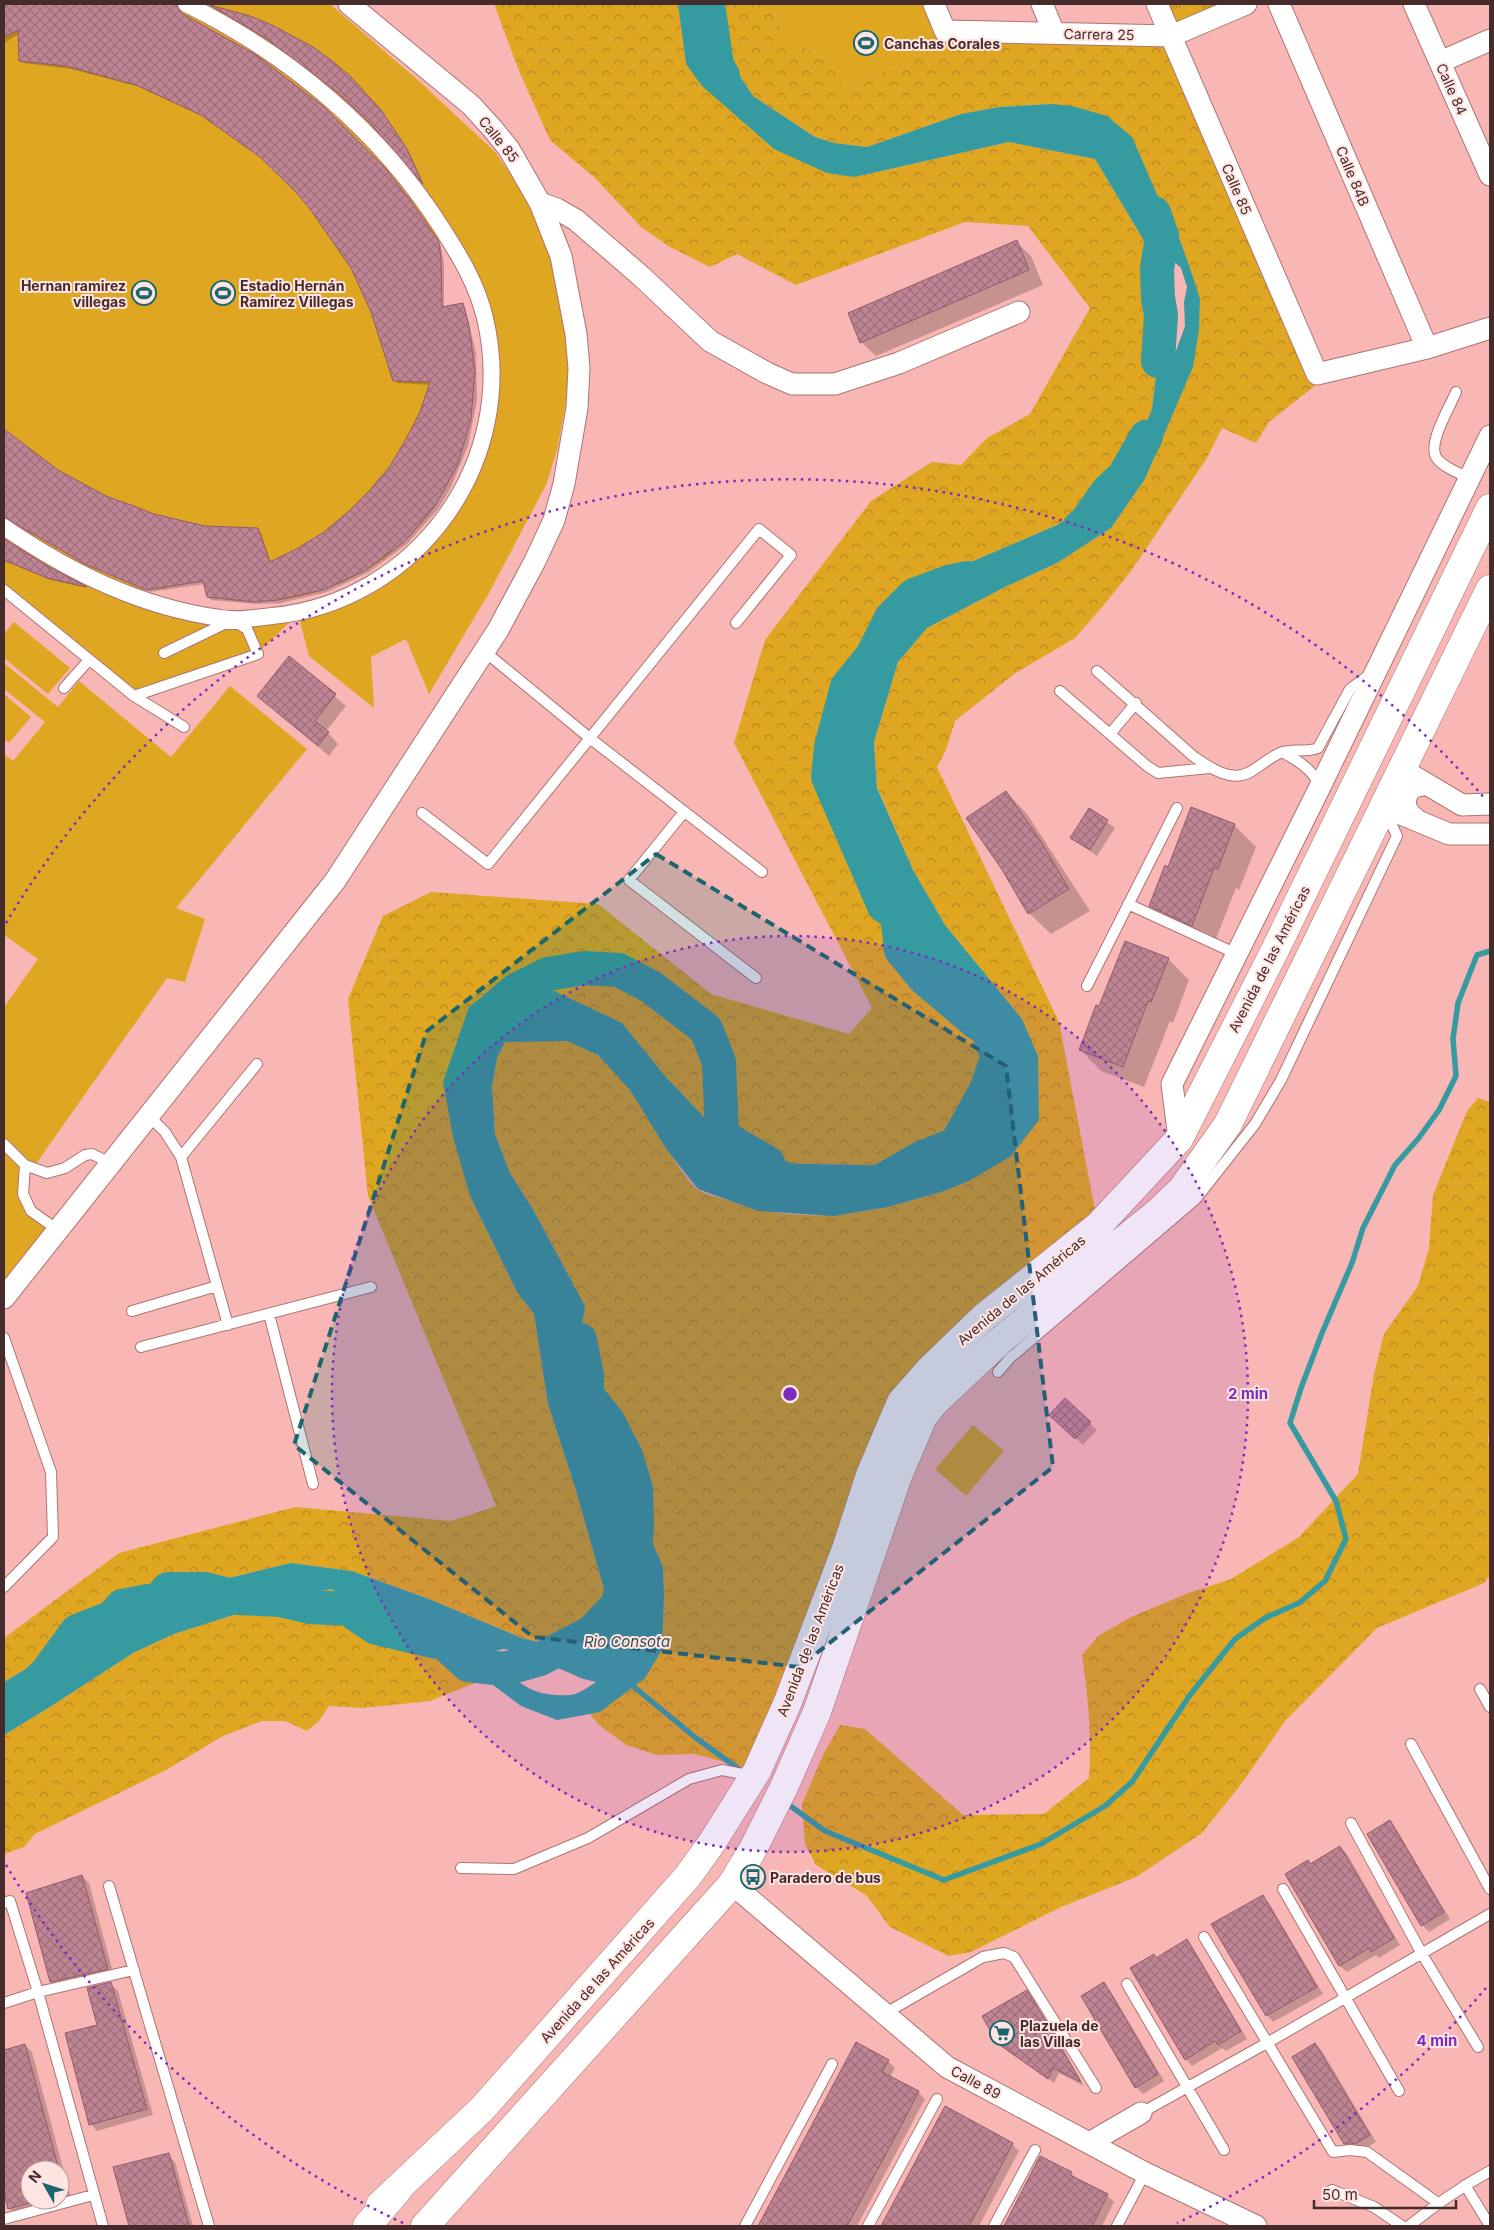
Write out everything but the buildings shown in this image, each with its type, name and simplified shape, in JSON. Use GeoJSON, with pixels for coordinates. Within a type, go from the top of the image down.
{"type":"FeatureCollection","features":[{"type":"Feature","properties":{"kind":"main road","name":"Avenida de las Américas"},"geometry":{"type":"LineString","coordinates":[[1379,776],[1394,706],[1490,508]]}},
{"type":"Feature","properties":{"kind":"main road","name":"Avenida de las Américas"},"geometry":{"type":"LineString","coordinates":[[367,2226],[398,2190],[482,2109],[682,1883],[711,1844],[754,1776],[787,1704],[846,1550],[870,1475],[901,1402],[931,1368],[984,1317],[1098,1226],[1179,1139],[1275,950],[1490,589]]}},
{"type":"Feature","properties":{"kind":"main road"},"geometry":{"type":"LineString","coordinates":[[1379,776],[1384,807]]}},
{"type":"Feature","properties":{"kind":"main road","name":"Avenida de las Américas"},"geometry":{"type":"LineString","coordinates":[[425,2226],[732,1884],[784,1788],[817,1712],[898,1476],[923,1417],[934,1403],[1002,1339],[1158,1212],[1182,1189],[1228,1124],[1384,807]]}},
{"type":"Feature","properties":{"kind":"main road"},"geometry":{"type":"LineString","coordinates":[[355,2226],[398,2190]]}},
{"type":"Feature","properties":{"kind":"street"},"geometry":{"type":"LineString","coordinates":[[4,527],[29,544],[86,576],[146,602],[222,618],[243,619],[298,614],[350,596],[375,583],[419,549],[454,505],[478,455],[490,401],[490,346],[477,292],[466,266],[438,221],[391,160],[343,110],[317,87],[262,46],[186,4]]}},
{"type":"Feature","properties":{"kind":"street","name":"Calle 85"},"geometry":{"type":"LineString","coordinates":[[4,1298],[148,1114],[335,881],[484,651],[535,561],[554,520],[564,484],[577,408],[578,368],[569,293],[561,256],[540,202],[510,149],[482,117],[349,4]]}},
{"type":"Feature","properties":{"kind":"street","name":"Carrera 25"},"geometry":{"type":"LineString","coordinates":[[934,4],[945,31],[1171,36],[1246,4]]}},
{"type":"Feature","properties":{"kind":"street"},"geometry":{"type":"LineString","coordinates":[[1042,4],[1054,33]]}},
{"type":"Feature","properties":{"kind":"street","name":"Calle 85"},"geometry":{"type":"LineString","coordinates":[[1158,4],[1317,374],[1427,348]]}},
{"type":"Feature","properties":{"kind":"street","name":"Calle 84B"},"geometry":{"type":"LineString","coordinates":[[1279,4],[1427,348]]}},
{"type":"Feature","properties":{"kind":"street","name":"Calle 84"},"geometry":{"type":"LineString","coordinates":[[1414,4],[1488,165]]}},
{"type":"Feature","properties":{"kind":"street"},"geometry":{"type":"LineString","coordinates":[[1440,62],[1490,40]]}},
{"type":"Feature","properties":{"kind":"street"},"geometry":{"type":"LineString","coordinates":[[540,202],[576,220],[641,276],[710,341],[767,373],[792,384],[835,384],[899,363],[1019,312]]}},
{"type":"Feature","properties":{"kind":"street"},"geometry":{"type":"LineString","coordinates":[[1427,348],[1490,328]]}},
{"type":"Feature","properties":{"kind":"street"},"geometry":{"type":"LineString","coordinates":[[1179,1139],[1172,1084],[1318,790],[1490,436]]}},
{"type":"Feature","properties":{"kind":"street"},"geometry":{"type":"LineString","coordinates":[[1318,790],[1379,776],[1427,784],[1462,805],[1490,804]]}},
{"type":"Feature","properties":{"kind":"street"},"geometry":{"type":"LineString","coordinates":[[1416,819],[1406,809],[1405,799],[1413,787],[1427,784]]}},
{"type":"Feature","properties":{"kind":"street"},"geometry":{"type":"LineString","coordinates":[[1384,807],[1449,834],[1490,834]]}},
{"type":"Feature","properties":{"kind":"street","name":"Calle 89"},"geometry":{"type":"LineString","coordinates":[[732,1884],[947,2067],[1145,2173],[1256,2226]]}},
{"type":"Feature","properties":{"kind":"street"},"geometry":{"type":"LineString","coordinates":[[1089,2143],[1141,2113]]}},
{"type":"Feature","properties":{"kind":"lane"},"geometry":{"type":"LineString","coordinates":[[1456,392],[1433,443],[1436,458],[1446,466],[1469,478]]}},
{"type":"Feature","properties":{"kind":"lane"},"geometry":{"type":"LineString","coordinates":[[422,813],[488,864],[760,530],[791,555],[736,623]]}},
{"type":"Feature","properties":{"kind":"lane"},"geometry":{"type":"LineString","coordinates":[[4,590],[134,696],[184,727]]}},
{"type":"Feature","properties":{"kind":"lane"},"geometry":{"type":"LineString","coordinates":[[134,696],[258,654],[247,629],[238,624],[224,624],[164,653]]}},
{"type":"Feature","properties":{"kind":"lane"},"geometry":{"type":"LineString","coordinates":[[484,651],[591,739],[762,872]]}},
{"type":"Feature","properties":{"kind":"lane"},"geometry":{"type":"LineString","coordinates":[[64,688],[89,660]]}},
{"type":"Feature","properties":{"kind":"lane"},"geometry":{"type":"LineString","coordinates":[[1098,670],[1194,756],[1210,768],[1223,774],[1242,775],[1281,752],[1318,748],[1350,689],[1375,671]]}},
{"type":"Feature","properties":{"kind":"lane"},"geometry":{"type":"LineString","coordinates":[[1060,691],[1147,766],[1158,773],[1210,768]]}},
{"type":"Feature","properties":{"kind":"lane"},"geometry":{"type":"LineString","coordinates":[[1110,734],[1136,703]]}},
{"type":"Feature","properties":{"kind":"lane"},"geometry":{"type":"LineString","coordinates":[[1281,752],[1305,766],[1318,790]]}},
{"type":"Feature","properties":{"kind":"lane"},"geometry":{"type":"LineString","coordinates":[[998,1372],[1010,1358],[1196,1199],[1256,1124],[1281,1080],[1397,836],[1384,807]]}},
{"type":"Feature","properties":{"kind":"lane"},"geometry":{"type":"LineString","coordinates":[[1087,986],[1177,808]]}},
{"type":"Feature","properties":{"kind":"lane"},"geometry":{"type":"LineString","coordinates":[[684,812],[629,880],[756,978]]}},
{"type":"Feature","properties":{"kind":"lane"},"geometry":{"type":"LineString","coordinates":[[1128,904],[1236,954]]}},
{"type":"Feature","properties":{"kind":"lane"},"geometry":{"type":"LineString","coordinates":[[181,1157],[257,1064]]}},
{"type":"Feature","properties":{"kind":"lane"},"geometry":{"type":"LineString","coordinates":[[148,1114],[166,1132],[181,1157],[228,1325]]}},
{"type":"Feature","properties":{"kind":"lane"},"geometry":{"type":"LineString","coordinates":[[4,1144],[25,1164],[48,1174],[65,1168],[85,1155],[92,1154],[110,1163]]}},
{"type":"Feature","properties":{"kind":"lane"},"geometry":{"type":"LineString","coordinates":[[25,1164],[23,1194],[31,1211],[58,1230]]}},
{"type":"Feature","properties":{"kind":"lane"},"geometry":{"type":"LineString","coordinates":[[132,1311],[217,1286]]}},
{"type":"Feature","properties":{"kind":"lane"},"geometry":{"type":"LineString","coordinates":[[141,1347],[371,1287]]}},
{"type":"Feature","properties":{"kind":"lane"},"geometry":{"type":"LineString","coordinates":[[269,1314],[312,1484]]}},
{"type":"Feature","properties":{"kind":"lane"},"geometry":{"type":"LineString","coordinates":[[4,1338],[51,1472],[53,1536],[4,1587]]}},
{"type":"Feature","properties":{"kind":"lane"},"geometry":{"type":"LineString","coordinates":[[1480,1689],[1490,1707]]}},
{"type":"Feature","properties":{"kind":"lane"},"geometry":{"type":"LineString","coordinates":[[1411,1744],[1490,1889]]}},
{"type":"Feature","properties":{"kind":"lane"},"geometry":{"type":"LineString","coordinates":[[461,1868],[514,1869],[588,1838],[689,1779],[722,1770],[754,1776]]}},
{"type":"Feature","properties":{"kind":"lane"},"geometry":{"type":"LineString","coordinates":[[1351,1823],[1422,1954],[1478,2047]]}},
{"type":"Feature","properties":{"kind":"lane"},"geometry":{"type":"LineString","coordinates":[[110,1886],[209,2226]]}},
{"type":"Feature","properties":{"kind":"lane"},"geometry":{"type":"LineString","coordinates":[[1283,1889],[1399,2091]]}},
{"type":"Feature","properties":{"kind":"lane"},"geometry":{"type":"LineString","coordinates":[[4,1903],[10,1901],[38,1992],[103,2226]]}},
{"type":"Feature","properties":{"kind":"lane"},"geometry":{"type":"LineString","coordinates":[[1141,2113],[1346,1998],[1490,1914]]}},
{"type":"Feature","properties":{"kind":"lane"},"geometry":{"type":"LineString","coordinates":[[1204,1937],[1333,2152],[1350,2150],[1367,2152],[1413,2183],[1438,2203]]}},
{"type":"Feature","properties":{"kind":"lane"},"geometry":{"type":"LineString","coordinates":[[883,2014],[983,1957],[1004,1954],[1014,1957],[1096,2088]]}},
{"type":"Feature","properties":{"kind":"lane"},"geometry":{"type":"LineString","coordinates":[[4,2002],[38,1992],[134,1970]]}},
{"type":"Feature","properties":{"kind":"lane"},"geometry":{"type":"LineString","coordinates":[[1127,1984],[1224,2150]]}},
{"type":"Feature","properties":{"kind":"lane"},"geometry":{"type":"LineString","coordinates":[[745,2226],[832,2064]]}},
{"type":"Feature","properties":{"kind":"lane"},"geometry":{"type":"LineString","coordinates":[[868,2226],[937,2099]]}},
{"type":"Feature","properties":{"kind":"lane"},"geometry":{"type":"LineString","coordinates":[[994,2226],[1035,2150]]}},
{"type":"Feature","properties":{"kind":"lane"},"geometry":{"type":"LineString","coordinates":[[1409,2226],[1465,2184],[1490,2171]]}},
{"type":"Feature","properties":{"kind":"lane"},"geometry":{"type":"LineString","coordinates":[[1117,2226],[1145,2173]]}},
{"type":"Feature","properties":{"kind":"lane"},"geometry":{"type":"LineString","coordinates":[[1465,2184],[1490,2226]]}},
{"type":"Feature","properties":{"kind":"lane"},"geometry":{"type":"LineString","coordinates":[[1332,2190],[1374,2207],[1402,2226]]}},
{"type":"Feature","properties":{"kind":"lane"},"geometry":{"type":"LineString","coordinates":[[4,2219],[93,2195]]}},
{"type":"Feature","properties":{"kind":"highlighted area"},"geometry":{"type":"Polygon","coordinates":[[[656,854],[1006,1066],[1053,1467],[799,1667],[533,1637],[294,1445],[427,1031],[656,854]]]}},
{"type":"Feature","properties":{"kind":"green space","name":"Estadio Hernán Ramírez Villegas"},"geometry":{"type":"Polygon","coordinates":[[[4,4],[90,4],[90,7],[107,4],[330,4],[420,82],[495,152],[527,197],[553,262],[562,294],[570,367],[557,450],[546,485],[489,593],[429,694],[406,639],[371,657],[374,708],[309,656],[298,614],[258,653],[134,696],[4,590],[4,4]],[[438,237],[441,260],[442,307],[463,303],[472,351],[473,399],[464,444],[447,486],[422,523],[389,555],[348,580],[289,599],[242,601],[207,597],[203,581],[159,589],[136,590],[243,619],[375,583],[454,505],[490,401],[477,291],[438,237]]]}},
{"type":"Feature","properties":{"kind":"green space"},"geometry":{"type":"Polygon","coordinates":[[[494,4],[678,4],[686,64],[855,177],[1009,142],[1095,159],[1146,244],[1158,358],[1152,409],[1124,476],[1107,492],[1081,511],[1057,525],[941,577],[891,618],[868,643],[841,810],[871,874],[919,951],[986,1028],[998,1056],[984,1122],[956,1144],[909,1166],[768,1163],[722,1136],[665,1076],[643,1049],[514,972],[470,1196],[517,1292],[534,1314],[548,1404],[574,1484],[604,1589],[592,1632],[563,1648],[522,1638],[429,1599],[352,1571],[291,1563],[220,1580],[159,1599],[113,1617],[4,1682],[4,1638],[119,1553],[295,1507],[451,1521],[496,1506],[368,1196],[348,999],[383,916],[431,892],[598,904],[711,994],[849,1034],[872,1008],[734,743],[765,640],[871,501],[932,462],[961,465],[987,438],[1030,414],[1090,308],[1028,226],[965,222],[796,285],[737,254],[710,267],[670,247],[641,227],[595,178],[550,140],[519,71],[494,4]]]}},
{"type":"Feature","properties":{"kind":"green space"},"geometry":{"type":"Polygon","coordinates":[[[706,4],[771,4],[785,39],[828,59],[844,89],[937,47],[945,31],[1171,36],[1317,384],[1269,422],[1256,443],[1222,428],[1207,458],[1131,571],[1075,638],[1014,674],[955,721],[946,750],[937,767],[1059,1022],[1098,1226],[931,1368],[757,1771],[695,1754],[657,1755],[626,1745],[599,1725],[590,1714],[600,1712],[662,1650],[663,1567],[587,1395],[580,1340],[585,1306],[534,1211],[510,1173],[495,1134],[492,1086],[497,1058],[505,1042],[535,1040],[566,1041],[582,1046],[596,1054],[623,1080],[694,1187],[710,1195],[760,1210],[821,1215],[851,1213],[911,1201],[969,1181],[1022,1019],[945,925],[913,870],[877,787],[874,742],[898,662],[927,628],[1003,588],[1057,563],[1111,528],[1145,479],[1174,411],[1199,330],[1200,299],[1176,229],[1162,206],[1051,104],[1000,107],[961,114],[867,147],[834,143],[815,137],[753,96],[710,31],[706,4]]]}},
{"type":"Feature","properties":{"kind":"green space","name":"Canchas Corales"},"geometry":{"type":"Polygon","coordinates":[[[771,4],[934,4],[945,31],[937,47],[844,89],[828,59],[785,39],[771,4]]]}},
{"type":"Feature","properties":{"kind":"green space"},"geometry":{"type":"Polygon","coordinates":[[[1157,4],[1246,4],[1171,36],[1157,4]]]}},
{"type":"Feature","properties":{"kind":"green space"},"geometry":{"type":"Polygon","coordinates":[[[14,622],[70,668],[48,694],[4,658],[4,634],[14,622]]]}},
{"type":"Feature","properties":{"kind":"green space"},"geometry":{"type":"Polygon","coordinates":[[[4,663],[58,707],[79,681],[171,757],[230,686],[307,749],[176,908],[205,919],[185,982],[167,978],[33,1168],[23,1161],[23,1187],[27,1202],[37,1214],[58,1230],[4,1298],[4,1007],[38,959],[4,935],[4,754],[13,761],[45,722],[4,689],[4,663]]]}},
{"type":"Feature","properties":{"kind":"green space"},"geometry":{"type":"Polygon","coordinates":[[[4,694],[31,717],[9,743],[4,739],[4,694]]]}},
{"type":"Feature","properties":{"kind":"green space"},"geometry":{"type":"Polygon","coordinates":[[[1478,1098],[1490,1102],[1490,1410],[1488,1442],[1490,1446],[1490,1575],[1484,1583],[1377,1628],[1285,1721],[1242,1783],[1202,1833],[1136,1877],[1061,1907],[971,1952],[949,1956],[890,1927],[866,1895],[816,1865],[805,1844],[802,1804],[823,1755],[840,1725],[865,1729],[963,1815],[1044,1814],[1089,1778],[1089,1716],[1082,1655],[1098,1636],[1131,1617],[1186,1594],[1231,1579],[1299,1537],[1358,1474],[1374,1374],[1384,1334],[1418,1286],[1429,1248],[1433,1195],[1467,1111],[1478,1098]]]}},
{"type":"Feature","properties":{"kind":"green space"},"geometry":{"type":"Polygon","coordinates":[[[973,1425],[1004,1451],[966,1496],[935,1469],[973,1425]]]}},
{"type":"Feature","properties":{"kind":"green space"},"geometry":{"type":"Polygon","coordinates":[[[331,1589],[445,1644],[485,1679],[430,1701],[363,1708],[329,1706],[319,1721],[307,1731],[285,1721],[262,1721],[223,1736],[166,1770],[35,1834],[24,1847],[4,1854],[4,1735],[133,1653],[174,1634],[280,1600],[331,1589]]]}},
{"type":"Feature","properties":{"kind":"water","name":"Rio Consota"},"geometry":{"type":"Polygon","coordinates":[[[678,4],[706,4],[710,31],[753,96],[815,137],[834,143],[867,147],[961,114],[999,107],[1051,104],[1072,106],[1107,116],[1132,137],[1162,206],[1176,229],[1193,277],[1200,299],[1199,330],[1193,367],[1145,479],[1111,528],[1057,563],[1003,588],[927,628],[898,662],[874,742],[877,788],[913,870],[945,925],[1022,1019],[1038,1056],[1039,1120],[1011,1156],[969,1181],[941,1192],[888,1207],[834,1216],[758,1211],[698,1189],[667,1150],[630,1090],[598,1055],[567,1041],[505,1042],[497,1058],[492,1086],[495,1134],[510,1173],[534,1211],[585,1306],[580,1340],[587,1395],[663,1567],[662,1650],[645,1678],[600,1712],[557,1720],[521,1706],[485,1679],[445,1644],[331,1589],[280,1600],[174,1634],[133,1653],[4,1735],[4,1682],[113,1617],[159,1599],[220,1580],[291,1563],[352,1571],[429,1599],[522,1638],[563,1648],[592,1632],[604,1589],[574,1484],[548,1404],[534,1314],[517,1292],[470,1196],[453,1137],[443,1082],[469,1007],[514,972],[622,1023],[665,1076],[722,1136],[768,1163],[909,1166],[956,1144],[984,1122],[998,1055],[986,1028],[919,951],[871,874],[828,778],[831,747],[847,687],[857,660],[868,643],[891,618],[941,577],[1057,525],[1081,511],[1124,476],[1152,409],[1158,358],[1146,244],[1095,159],[1009,142],[855,177],[827,173],[774,149],[702,86],[686,64],[678,4]],[[1159,256],[1158,298],[1172,362],[1185,326],[1184,302],[1187,287],[1181,268],[1170,258],[1159,256]],[[503,1649],[495,1651],[512,1676],[536,1691],[545,1694],[571,1695],[596,1682],[579,1678],[531,1656],[503,1649]]]}},
{"type":"Feature","properties":{"kind":"waterway"},"geometry":{"type":"LineString","coordinates":[[708,4],[717,65],[723,76]]}},
{"type":"Feature","properties":{"kind":"waterway"},"geometry":{"type":"LineString","coordinates":[[1154,213],[1162,236],[1157,269],[1158,298],[1161,315],[1158,361]]}},
{"type":"Feature","properties":{"kind":"waterway"},"geometry":{"type":"LineString","coordinates":[[1079,528],[1086,522],[1107,492],[1124,476],[1146,437]]}},
{"type":"Feature","properties":{"kind":"waterway"},"geometry":{"type":"LineString","coordinates":[[867,1186],[874,1185],[923,1157],[956,1144],[986,1090],[998,1056],[986,1028],[977,1023],[924,978],[901,950],[897,914],[884,906],[828,777],[831,747],[847,687],[872,656],[891,618],[914,595],[949,582],[968,578]]}},
{"type":"Feature","properties":{"kind":"waterway"},"geometry":{"type":"LineString","coordinates":[[785,1802],[825,1831],[944,1880],[1041,1844],[1105,1806],[1132,1782],[1190,1695],[1235,1639],[1265,1618],[1299,1603],[1325,1581],[1346,1539],[1336,1501],[1290,1423],[1301,1388],[1352,1263],[1363,1228],[1395,1165],[1418,1139],[1439,1110],[1456,1076],[1453,1039],[1458,1003],[1477,955],[1490,951]]}},
{"type":"Feature","properties":{"kind":"waterway"},"geometry":{"type":"LineString","coordinates":[[496,1007],[516,990],[548,974],[584,968],[619,970],[651,987],[706,1029],[719,1062],[722,1136],[768,1163],[770,1173],[803,1186]]}},
{"type":"Feature","properties":{"kind":"waterway"},"geometry":{"type":"LineString","coordinates":[[556,1305],[568,1336],[580,1340],[587,1375],[587,1395],[608,1421],[626,1456],[636,1489],[637,1526],[635,1553]]}},
{"type":"Feature","properties":{"kind":"waterway"},"geometry":{"type":"LineString","coordinates":[[4,1715],[47,1672],[77,1631],[113,1617],[122,1606],[159,1599],[168,1589],[205,1589],[239,1598],[280,1600],[310,1607],[348,1609],[376,1628],[445,1644],[468,1665],[504,1669],[540,1659],[592,1632],[623,1599]]}},
{"type":"Feature","properties":{"kind":"waterway"},"geometry":{"type":"LineString","coordinates":[[628,1682],[696,1738],[743,1772]]}},
{"type":"Feature","properties":{"kind":"place","name":"Canchas Corales"},"geometry":{"type":"Point","coordinates":[866,43]}},
{"type":"Feature","properties":{"kind":"place","name":"Hernan ramirez villegas"},"geometry":{"type":"Point","coordinates":[144,293]}},
{"type":"Feature","properties":{"kind":"place","name":"Estadio Hernán Ramírez Villegas"},"geometry":{"type":"Point","coordinates":[223,293]}},
{"type":"Feature","properties":{"kind":"place","name":"Paradero de bus"},"geometry":{"type":"Point","coordinates":[753,1877]}},
{"type":"Feature","properties":{"kind":"place","name":"Plazuela de las Villas"},"geometry":{"type":"Point","coordinates":[1002,2033]}}]}
